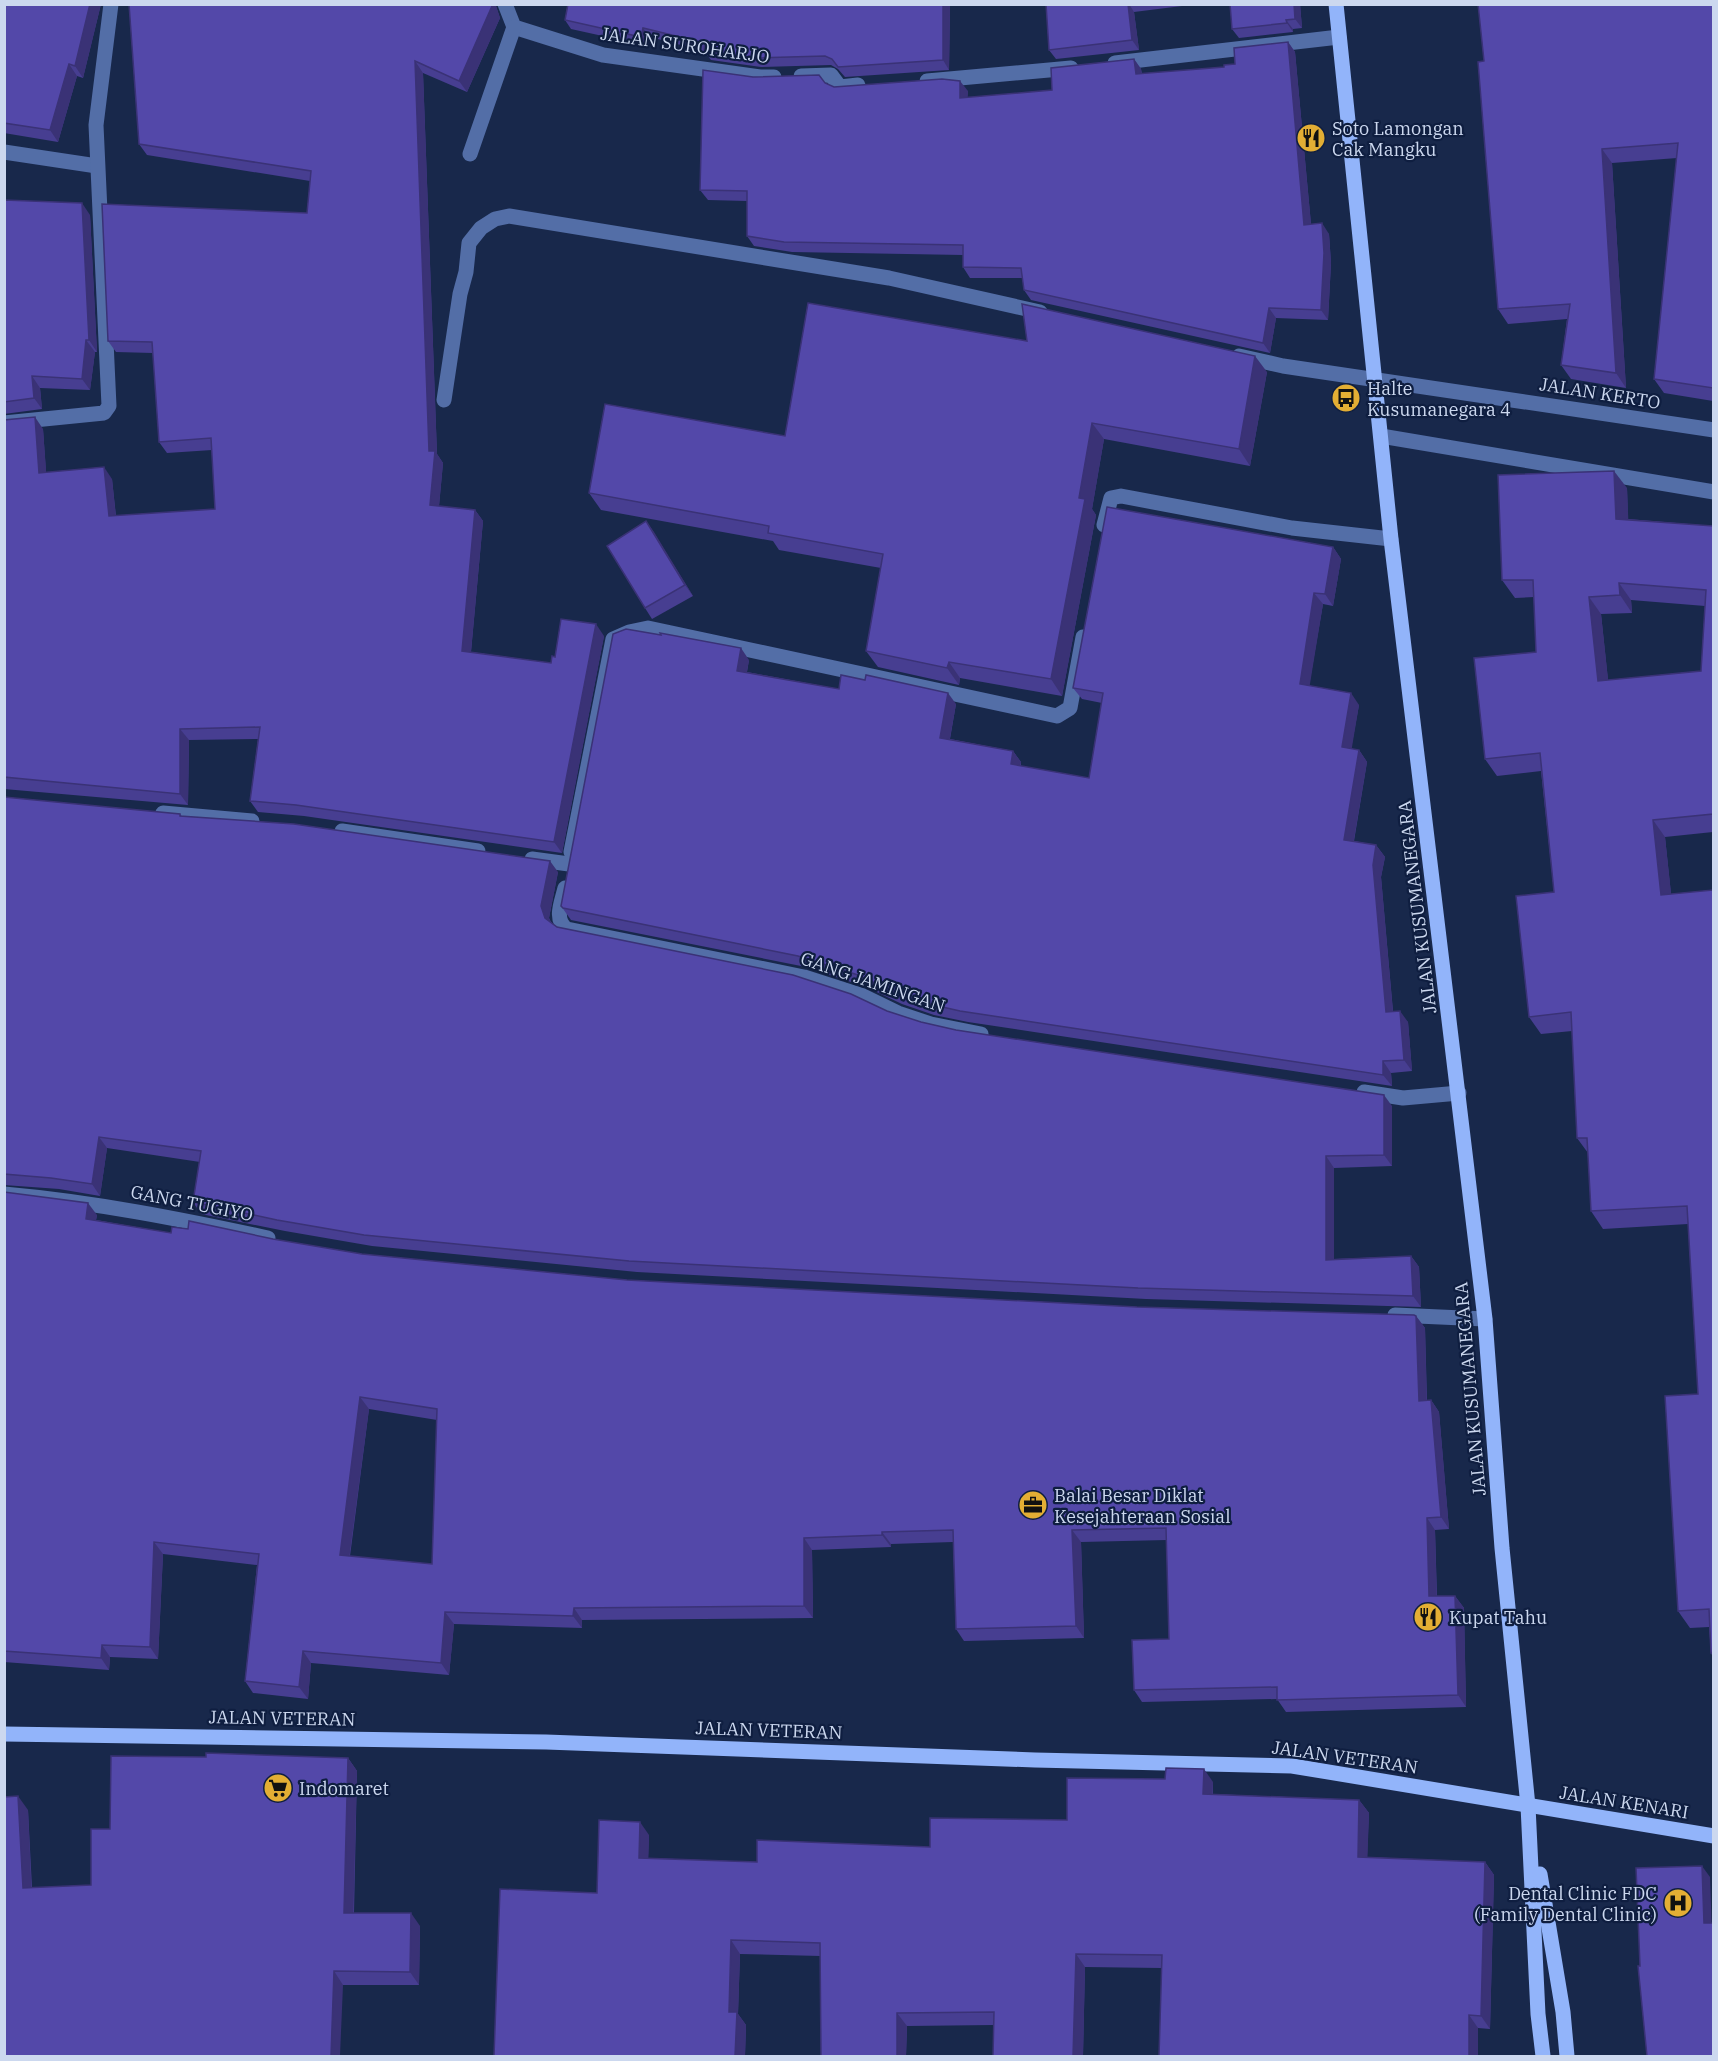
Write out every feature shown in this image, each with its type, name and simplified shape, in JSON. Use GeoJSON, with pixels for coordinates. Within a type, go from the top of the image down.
{"type":"FeatureCollection","features":[{"type":"Feature","properties":{"kind":"main road","name":"JALAN KUSUMANEGARA"},"geometry":{"type":"LineString","coordinates":[[1336,4],[1391,539],[1485,1319],[1502,1548],[1528,1806],[1538,2014],[1543,2056]]}},
{"type":"Feature","properties":{"kind":"main road","name":"JALAN VETERAN"},"geometry":{"type":"LineString","coordinates":[[4,1734],[546,1742],[1035,1760],[1292,1766],[1528,1806]]}},
{"type":"Feature","properties":{"kind":"main road","name":"JALAN KUSUMANEGARA"},"geometry":{"type":"LineString","coordinates":[[1528,1806],[1556,1965],[1567,2056]]}},
{"type":"Feature","properties":{"kind":"main road","name":"JALAN KENARI"},"geometry":{"type":"LineString","coordinates":[[1528,1806],[1713,1836]]}},
{"type":"Feature","properties":{"kind":"street"},"geometry":{"type":"LineString","coordinates":[[4,423],[104,413],[109,406],[96,125],[111,4]]}},
{"type":"Feature","properties":{"kind":"street"},"geometry":{"type":"LineString","coordinates":[[470,154],[514,27],[505,4]]}},
{"type":"Feature","properties":{"kind":"street","name":"JALAN SUROHARJO"},"geometry":{"type":"LineString","coordinates":[[514,27],[603,55],[760,77],[831,75],[840,87],[874,84]]}},
{"type":"Feature","properties":{"kind":"street"},"geometry":{"type":"LineString","coordinates":[[907,82],[974,78],[1339,37]]}},
{"type":"Feature","properties":{"kind":"street"},"geometry":{"type":"LineString","coordinates":[[4,152],[97,166]]}},
{"type":"Feature","properties":{"kind":"street"},"geometry":{"type":"LineString","coordinates":[[444,400],[469,243],[481,228],[495,219],[509,216],[889,278],[1051,314]]}},
{"type":"Feature","properties":{"kind":"street","name":"JALAN KERTO"},"geometry":{"type":"LineString","coordinates":[[1225,353],[1283,366],[1713,430]]}},
{"type":"Feature","properties":{"kind":"street"},"geometry":{"type":"LineString","coordinates":[[1381,436],[1713,492]]}},
{"type":"Feature","properties":{"kind":"street"},"geometry":{"type":"LineString","coordinates":[[1101,540],[1111,498],[1121,496],[1292,528],[1391,539]]}},
{"type":"Feature","properties":{"kind":"street"},"geometry":{"type":"LineString","coordinates":[[514,856],[569,864],[614,639],[629,632],[648,628],[1057,716],[1070,708],[1086,618]]}},
{"type":"Feature","properties":{"kind":"street"},"geometry":{"type":"LineString","coordinates":[[144,811],[272,823]]}},
{"type":"Feature","properties":{"kind":"street"},"geometry":{"type":"LineString","coordinates":[[326,829],[491,853]]}},
{"type":"Feature","properties":{"kind":"street","name":"GANG JAMINGAN"},"geometry":{"type":"LineString","coordinates":[[569,864],[559,919],[562,926],[804,977],[863,996],[898,1013],[931,1024],[1002,1037]]}},
{"type":"Feature","properties":{"kind":"street"},"geometry":{"type":"LineString","coordinates":[[1344,1089],[1403,1098],[1459,1093]]}},
{"type":"Feature","properties":{"kind":"street","name":"GANG TUGIYO"},"geometry":{"type":"LineString","coordinates":[[4,1194],[58,1199],[143,1212],[283,1241]]}},
{"type":"Feature","properties":{"kind":"street"},"geometry":{"type":"LineString","coordinates":[[1382,1314],[1485,1319]]}},
{"type":"Feature","properties":{"kind":"building"},"geometry":{"type":"Polygon","coordinates":[[[4,4],[90,4],[75,66],[69,64],[50,130],[4,123],[4,4]]]}},
{"type":"Feature","properties":{"kind":"building"},"geometry":{"type":"Polygon","coordinates":[[[129,4],[491,4],[459,81],[415,61],[429,451],[435,451],[430,505],[475,510],[462,651],[551,663],[552,656],[555,657],[561,619],[596,624],[554,842],[296,805],[250,801],[260,727],[180,729],[180,794],[4,777],[4,420],[35,417],[39,473],[104,467],[109,516],[215,509],[211,438],[159,442],[152,342],[108,341],[102,204],[307,213],[311,171],[139,144],[129,4]]]}},
{"type":"Feature","properties":{"kind":"building"},"geometry":{"type":"Polygon","coordinates":[[[568,4],[943,4],[943,60],[838,67],[832,59],[825,56],[754,58],[704,51],[705,43],[643,28],[641,37],[565,20],[568,4]]]}},
{"type":"Feature","properties":{"kind":"building"},"geometry":{"type":"Polygon","coordinates":[[[1046,4],[1128,4],[1132,40],[1049,50],[1046,4]]]}},
{"type":"Feature","properties":{"kind":"building"},"geometry":{"type":"Polygon","coordinates":[[[1230,4],[1294,4],[1295,19],[1286,20],[1287,23],[1232,29],[1230,4]]]}},
{"type":"Feature","properties":{"kind":"building"},"geometry":{"type":"Polygon","coordinates":[[[1478,4],[1713,4],[1713,388],[1654,379],[1678,143],[1602,149],[1616,373],[1561,365],[1570,304],[1498,309],[1478,62],[1484,61],[1478,4]]]}},
{"type":"Feature","properties":{"kind":"building"},"geometry":{"type":"Polygon","coordinates":[[[1288,42],[1304,225],[1322,223],[1324,253],[1321,310],[1269,308],[1263,343],[1024,290],[1021,268],[963,267],[963,245],[784,242],[747,236],[747,191],[700,190],[703,70],[753,77],[819,75],[825,83],[834,87],[942,79],[960,81],[960,98],[1052,90],[1051,68],[1134,59],[1136,74],[1224,67],[1224,65],[1235,64],[1234,48],[1288,42]]]}},
{"type":"Feature","properties":{"kind":"building"},"geometry":{"type":"Polygon","coordinates":[[[4,200],[82,203],[89,340],[86,340],[82,379],[32,376],[34,398],[4,402],[4,200]]]}},
{"type":"Feature","properties":{"kind":"building"},"geometry":{"type":"Polygon","coordinates":[[[808,303],[1027,341],[1022,304],[1255,356],[1239,449],[1092,423],[1079,498],[1085,499],[1051,679],[949,662],[947,668],[866,651],[883,554],[768,533],[769,526],[589,493],[605,404],[785,436],[808,303]]]}},
{"type":"Feature","properties":{"kind":"building"},"geometry":{"type":"Polygon","coordinates":[[[1614,471],[1616,519],[1713,526],[1713,814],[1653,820],[1661,895],[1713,890],[1713,1653],[1711,1653],[1709,1609],[1678,1611],[1665,1396],[1698,1394],[1687,1206],[1591,1211],[1587,1138],[1577,1138],[1571,1012],[1529,1017],[1516,896],[1554,892],[1540,753],[1485,759],[1474,658],[1536,652],[1533,580],[1502,580],[1498,475],[1614,471]],[[1619,583],[1620,595],[1589,597],[1598,681],[1701,671],[1706,590],[1619,583]]]}},
{"type":"Feature","properties":{"kind":"building"},"geometry":{"type":"Polygon","coordinates":[[[1107,507],[1333,547],[1325,594],[1314,593],[1300,684],[1351,693],[1342,747],[1359,750],[1344,840],[1376,845],[1373,865],[1386,1012],[1400,1011],[1404,1060],[1383,1061],[1383,1075],[960,1011],[925,1003],[894,992],[858,975],[798,956],[561,906],[613,634],[626,629],[741,648],[737,671],[839,689],[841,675],[865,680],[866,675],[948,693],[940,738],[1013,751],[1011,764],[1089,778],[1103,693],[1073,688],[1107,507]]]}},
{"type":"Feature","properties":{"kind":"building"},"geometry":{"type":"Polygon","coordinates":[[[646,521],[685,585],[645,608],[607,546],[646,521]]]}},
{"type":"Feature","properties":{"kind":"building"},"geometry":{"type":"Polygon","coordinates":[[[4,797],[180,814],[180,816],[294,824],[550,861],[541,906],[545,918],[557,927],[793,975],[851,994],[887,1011],[956,1030],[1384,1095],[1384,1155],[1326,1156],[1326,1260],[1411,1256],[1413,1296],[1138,1288],[629,1261],[364,1235],[193,1202],[201,1151],[99,1137],[92,1184],[4,1174],[4,797]]]}},
{"type":"Feature","properties":{"kind":"building"},"geometry":{"type":"Polygon","coordinates":[[[4,1192],[88,1203],[86,1219],[171,1233],[172,1227],[188,1229],[189,1221],[273,1239],[362,1254],[627,1280],[1137,1307],[1414,1315],[1416,1316],[1419,1401],[1431,1400],[1441,1517],[1427,1518],[1429,1596],[1455,1596],[1458,1695],[1277,1700],[1277,1687],[1134,1690],[1132,1640],[1169,1639],[1166,1528],[1072,1530],[1076,1626],[956,1629],[953,1530],[882,1532],[882,1535],[804,1538],[804,1606],[574,1608],[573,1616],[445,1612],[441,1663],[303,1651],[299,1687],[245,1681],[259,1554],[154,1542],[150,1647],[102,1645],[101,1658],[4,1651],[4,1192]],[[360,1397],[340,1555],[432,1564],[437,1409],[360,1397]]]}},
{"type":"Feature","properties":{"kind":"building"},"geometry":{"type":"Polygon","coordinates":[[[206,1753],[348,1758],[344,1913],[411,1913],[410,1972],[334,1971],[331,2056],[4,2056],[4,1797],[18,1796],[23,1888],[91,1885],[91,1829],[110,1829],[111,1756],[206,1757],[206,1753]]]}},
{"type":"Feature","properties":{"kind":"building"},"geometry":{"type":"Polygon","coordinates":[[[1166,1768],[1204,1769],[1203,1794],[1359,1800],[1358,1857],[1485,1862],[1481,2016],[1469,2015],[1469,2056],[1159,2056],[1162,1955],[1076,1954],[1073,2056],[993,2056],[994,2012],[897,2013],[897,2056],[821,2056],[820,1943],[731,1940],[729,2012],[737,2012],[735,2056],[494,2056],[500,1889],[597,1893],[599,1820],[640,1822],[639,1858],[757,1862],[757,1840],[930,1847],[930,1818],[1067,1820],[1067,1778],[1165,1779],[1166,1768]]]}},
{"type":"Feature","properties":{"kind":"building"},"geometry":{"type":"Polygon","coordinates":[[[1702,1866],[1704,1923],[1713,1923],[1713,2056],[1647,2056],[1638,1966],[1640,1966],[1636,1868],[1702,1866]]]}},
{"type":"Feature","properties":{"kind":"place","name":"Soto Lamongan Cak Mangku"},"geometry":{"type":"Point","coordinates":[1311,138]}},
{"type":"Feature","properties":{"kind":"place","name":"Halte Kusumanegara 4"},"geometry":{"type":"Point","coordinates":[1346,398]}},
{"type":"Feature","properties":{"kind":"place","name":"Balai Besar Diklat Kesejahteraan Sosial"},"geometry":{"type":"Point","coordinates":[1033,1505]}},
{"type":"Feature","properties":{"kind":"place","name":"Kupat Tahu"},"geometry":{"type":"Point","coordinates":[1428,1617]}},
{"type":"Feature","properties":{"kind":"place","name":"Indomaret"},"geometry":{"type":"Point","coordinates":[278,1788]}},
{"type":"Feature","properties":{"kind":"place","name":"Dental Clinic FDC (Family Dental Clinic)"},"geometry":{"type":"Point","coordinates":[1678,1903]}}]}
